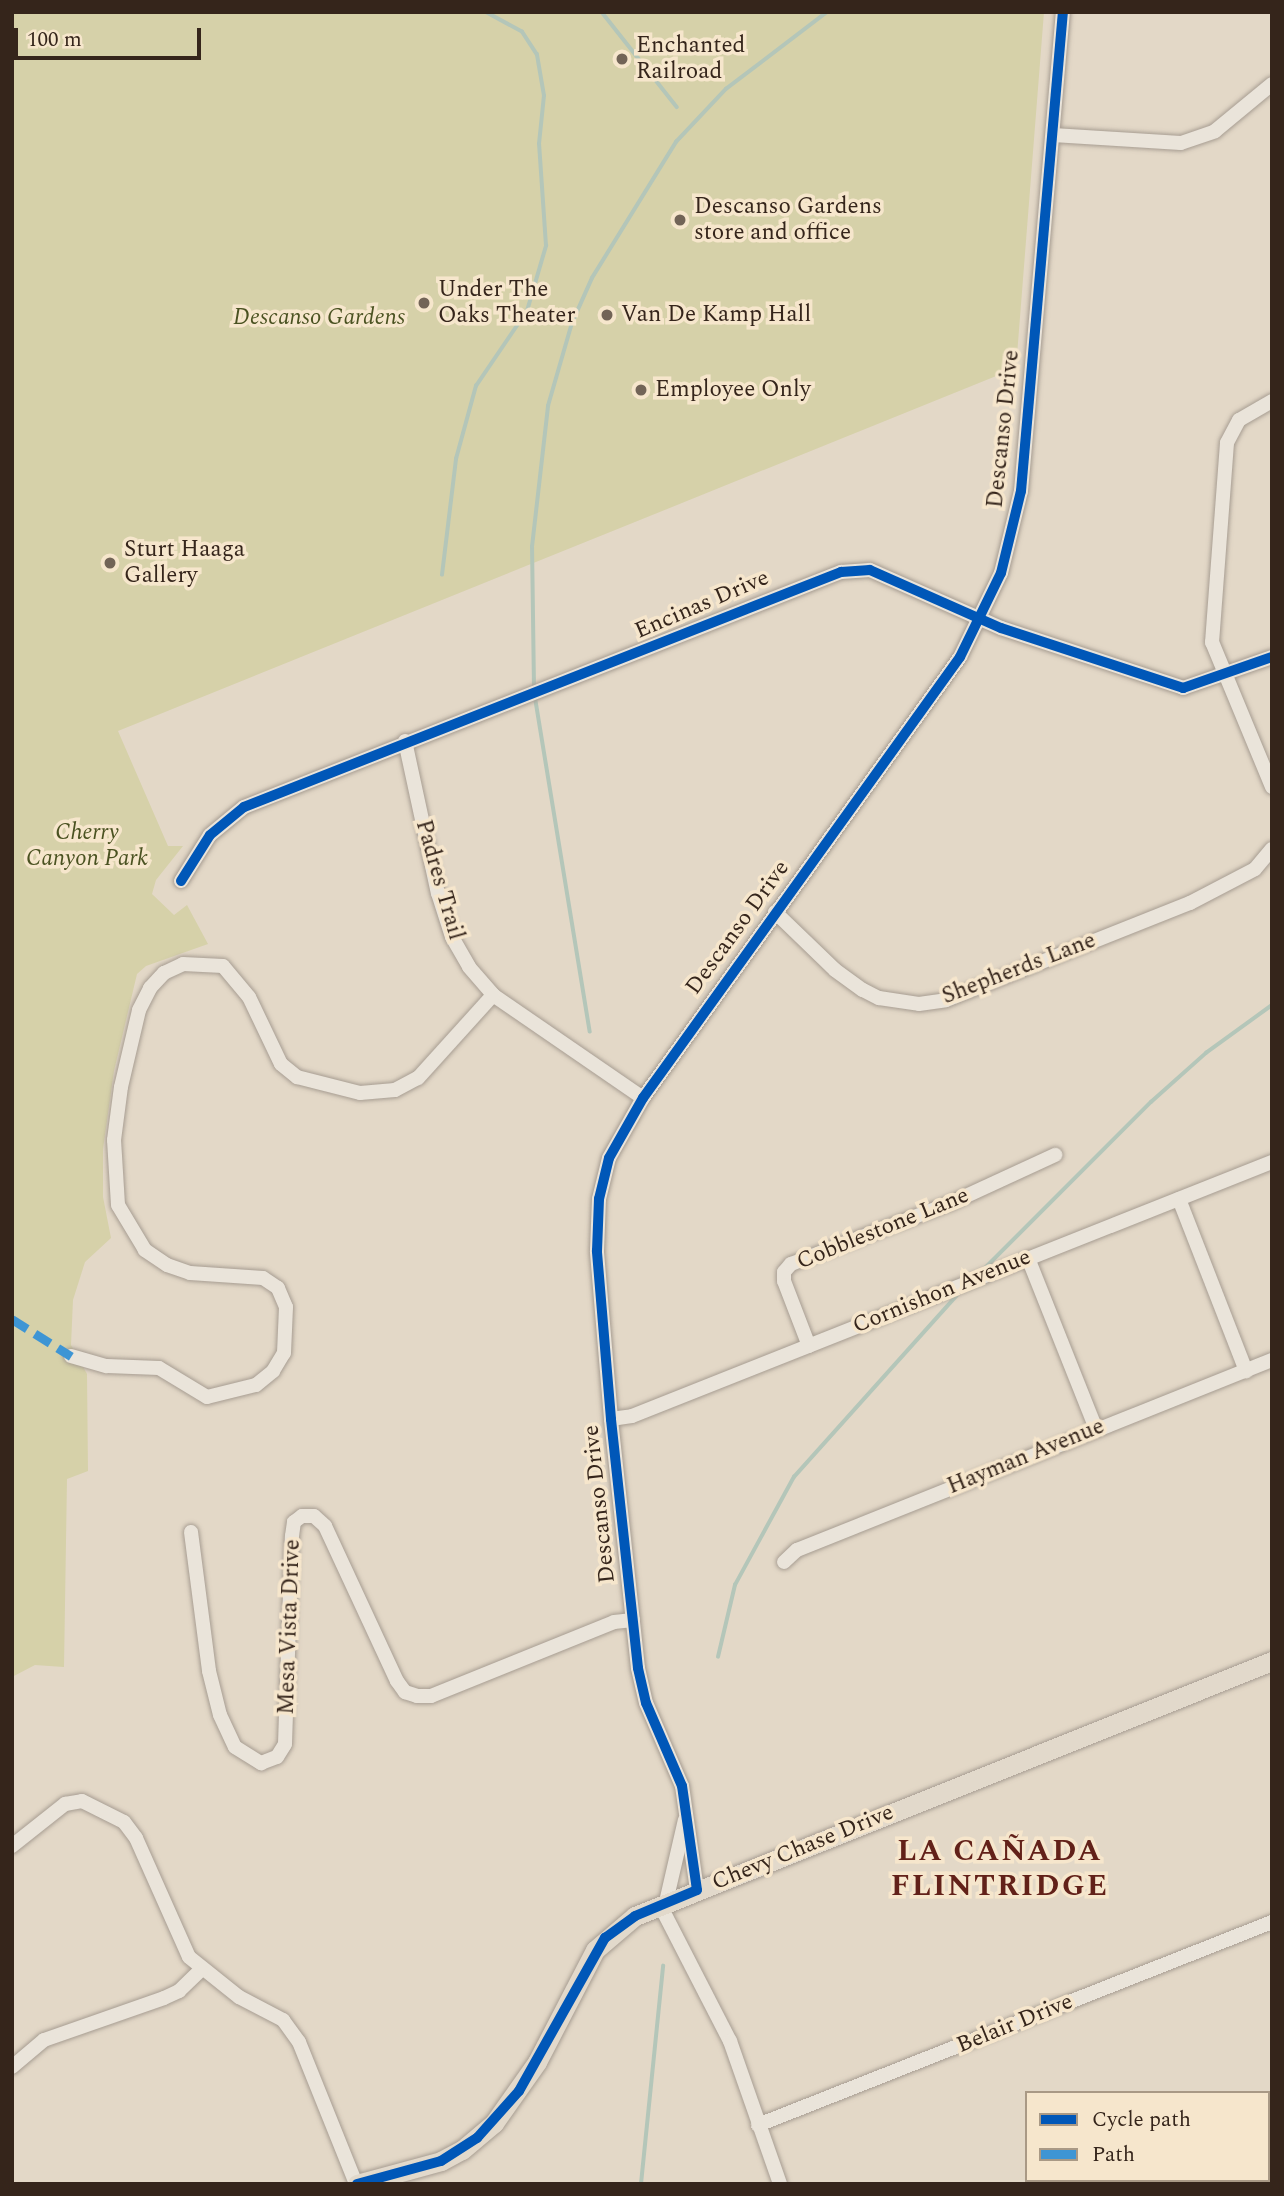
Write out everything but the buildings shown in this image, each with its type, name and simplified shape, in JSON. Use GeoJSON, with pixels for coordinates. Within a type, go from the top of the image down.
{"type":"FeatureCollection","features":[{"type":"Feature","properties":{"kind":"main road","name":"Chevy Chase Drive"},"geometry":{"type":"LineString","coordinates":[[356,2184],[440,2161],[462,2150],[494,2123],[537,2062],[595,1951],[616,1928],[696,1890],[1272,1661]]}},
{"type":"Feature","properties":{"kind":"street","name":"Descanso Drive"},"geometry":{"type":"LineString","coordinates":[[696,1890],[682,1786],[641,1684],[611,1419],[597,1251],[599,1199],[609,1158],[643,1098],[953,668],[981,621],[1001,573],[1021,491],[1063,12]]}},
{"type":"Feature","properties":{"kind":"street"},"geometry":{"type":"LineString","coordinates":[[1053,135],[1181,143],[1215,131],[1272,83]]}},
{"type":"Feature","properties":{"kind":"street"},"geometry":{"type":"LineString","coordinates":[[1272,401],[1239,420],[1227,443],[1212,642],[1272,788]]}},
{"type":"Feature","properties":{"kind":"street","name":"Encinas Drive"},"geometry":{"type":"LineString","coordinates":[[181,881],[210,835],[244,807],[405,741],[628,659],[841,572],[870,570],[981,621],[1183,688],[1272,657]]}},
{"type":"Feature","properties":{"kind":"street","name":"Padres Trail"},"geometry":{"type":"LineString","coordinates":[[405,741],[452,937],[493,995],[643,1098]]}},
{"type":"Feature","properties":{"kind":"street","name":"Shepherds Lane"},"geometry":{"type":"LineString","coordinates":[[775,912],[835,970],[863,990],[879,998],[919,1004],[946,1000],[1191,903],[1255,869],[1272,849]]}},
{"type":"Feature","properties":{"kind":"street"},"geometry":{"type":"LineString","coordinates":[[71,1356],[107,1366],[159,1368],[207,1397],[256,1385],[273,1371],[284,1353],[286,1307],[278,1288],[263,1278],[190,1273],[167,1265],[145,1250],[118,1205],[114,1140],[121,1087],[139,1010],[149,988],[164,973],[183,964],[223,966],[249,997],[281,1064],[297,1077],[360,1093],[396,1090],[418,1077],[493,995]]}},
{"type":"Feature","properties":{"kind":"street","name":"Cobblestone Lane"},"geometry":{"type":"LineString","coordinates":[[809,1346],[784,1281],[784,1272],[791,1264],[951,1203],[1055,1155]]}},
{"type":"Feature","properties":{"kind":"street","name":"Cornishon Avenue"},"geometry":{"type":"LineString","coordinates":[[611,1419],[632,1416],[1272,1162]]}},
{"type":"Feature","properties":{"kind":"street"},"geometry":{"type":"LineString","coordinates":[[1179,1199],[1246,1371]]}},
{"type":"Feature","properties":{"kind":"street"},"geometry":{"type":"LineString","coordinates":[[1028,1258],[1096,1429]]}},
{"type":"Feature","properties":{"kind":"street","name":"Hayman Avenue"},"geometry":{"type":"LineString","coordinates":[[784,1562],[797,1550],[1272,1360]]}},
{"type":"Feature","properties":{"kind":"street","name":"Mesa Vista Drive"},"geometry":{"type":"LineString","coordinates":[[191,1532],[209,1671],[220,1715],[235,1747],[261,1763],[277,1757],[285,1744],[292,1536],[294,1522],[302,1516],[314,1516],[325,1526],[397,1681],[405,1692],[417,1696],[431,1696],[614,1622],[633,1620]]}},
{"type":"Feature","properties":{"kind":"street"},"geometry":{"type":"LineString","coordinates":[[12,1846],[65,1804],[82,1801],[113,1815],[136,1838],[179,1940],[201,1970],[283,2020],[299,2042],[356,2184]]}},
{"type":"Feature","properties":{"kind":"street"},"geometry":{"type":"LineString","coordinates":[[685,1820],[663,1904],[730,2041],[780,2184]]}},
{"type":"Feature","properties":{"kind":"street","name":"Belair Drive"},"geometry":{"type":"LineString","coordinates":[[758,2126],[1272,1922]]}},
{"type":"Feature","properties":{"kind":"street"},"geometry":{"type":"LineString","coordinates":[[12,2067],[44,2040],[179,1991],[201,1970]]}},
{"type":"Feature","properties":{"kind":"green space","name":"Descanso Gardens"},"geometry":{"type":"Polygon","coordinates":[[[12,12],[1044,12],[1016,368],[118,731],[168,846],[183,846],[156,880],[152,894],[174,915],[187,905],[208,944],[146,966],[137,974],[114,1071],[103,1149],[103,1197],[111,1238],[85,1262],[73,1300],[71,1345],[87,1374],[88,1471],[67,1479],[64,1667],[35,1665],[12,1677],[12,12]]]}},
{"type":"Feature","properties":{"kind":"waterway"},"geometry":{"type":"LineString","coordinates":[[442,575],[456,459],[476,386],[527,311],[546,246],[539,144],[544,96],[537,55],[522,32],[485,12]]}},
{"type":"Feature","properties":{"kind":"waterway"},"geometry":{"type":"LineString","coordinates":[[602,12],[677,107]]}},
{"type":"Feature","properties":{"kind":"waterway"},"geometry":{"type":"LineString","coordinates":[[534,688],[532,547],[548,406],[572,323],[592,278],[676,142],[726,89],[827,12]]}},
{"type":"Feature","properties":{"kind":"waterway"},"geometry":{"type":"LineString","coordinates":[[535,695],[590,1032]]}},
{"type":"Feature","properties":{"kind":"waterway"},"geometry":{"type":"LineString","coordinates":[[980,1273],[1151,1102],[1206,1053],[1272,1005]]}},
{"type":"Feature","properties":{"kind":"waterway"},"geometry":{"type":"LineString","coordinates":[[718,1657],[735,1585],[794,1477],[959,1293]]}},
{"type":"Feature","properties":{"kind":"waterway"},"geometry":{"type":"LineString","coordinates":[[641,2184],[663,1966]]}},
{"type":"Feature","properties":{"kind":"marked path"},"geometry":{"type":"LineString","coordinates":[[12,1319],[71,1356]]}},
{"type":"Feature","properties":{"kind":"cycle path"},"geometry":{"type":"LineString","coordinates":[[357,2184],[441,2161],[477,2138],[519,2091],[605,1938],[635,1916],[697,1890],[682,1786],[646,1703],[638,1668],[611,1419],[597,1251],[599,1199],[609,1158],[643,1098],[960,657],[1001,573],[1021,491],[1063,12]]}},
{"type":"Feature","properties":{"kind":"cycle path"},"geometry":{"type":"LineString","coordinates":[[181,881],[210,835],[244,807],[841,572],[870,570],[1001,628],[1183,688],[1272,657]]}},
{"type":"Feature","properties":{"kind":"place","name":"Enchanted Railroad"},"geometry":{"type":"Point","coordinates":[622,59]}},
{"type":"Feature","properties":{"kind":"place","name":"Descanso Gardens store and office"},"geometry":{"type":"Point","coordinates":[680,220]}},
{"type":"Feature","properties":{"kind":"place","name":"Under The Oaks Theater"},"geometry":{"type":"Point","coordinates":[424,303]}},
{"type":"Feature","properties":{"kind":"place","name":"Van De Kamp Hall"},"geometry":{"type":"Point","coordinates":[607,315]}},
{"type":"Feature","properties":{"kind":"place","name":"Employee Only"},"geometry":{"type":"Point","coordinates":[641,390]}},
{"type":"Feature","properties":{"kind":"place","name":"Sturt Haaga Gallery"},"geometry":{"type":"Point","coordinates":[110,563]}},
{"type":"Feature","properties":{"kind":"district","name":"LA CAÑADA FLINTRIDGE"},"geometry":{"type":"Point","coordinates":[1000,1868]}},
{"type":"Feature","properties":{"kind":"park label","name":"Cherry Canyon Park"},"geometry":{"type":"Point","coordinates":[87,846]}}]}
